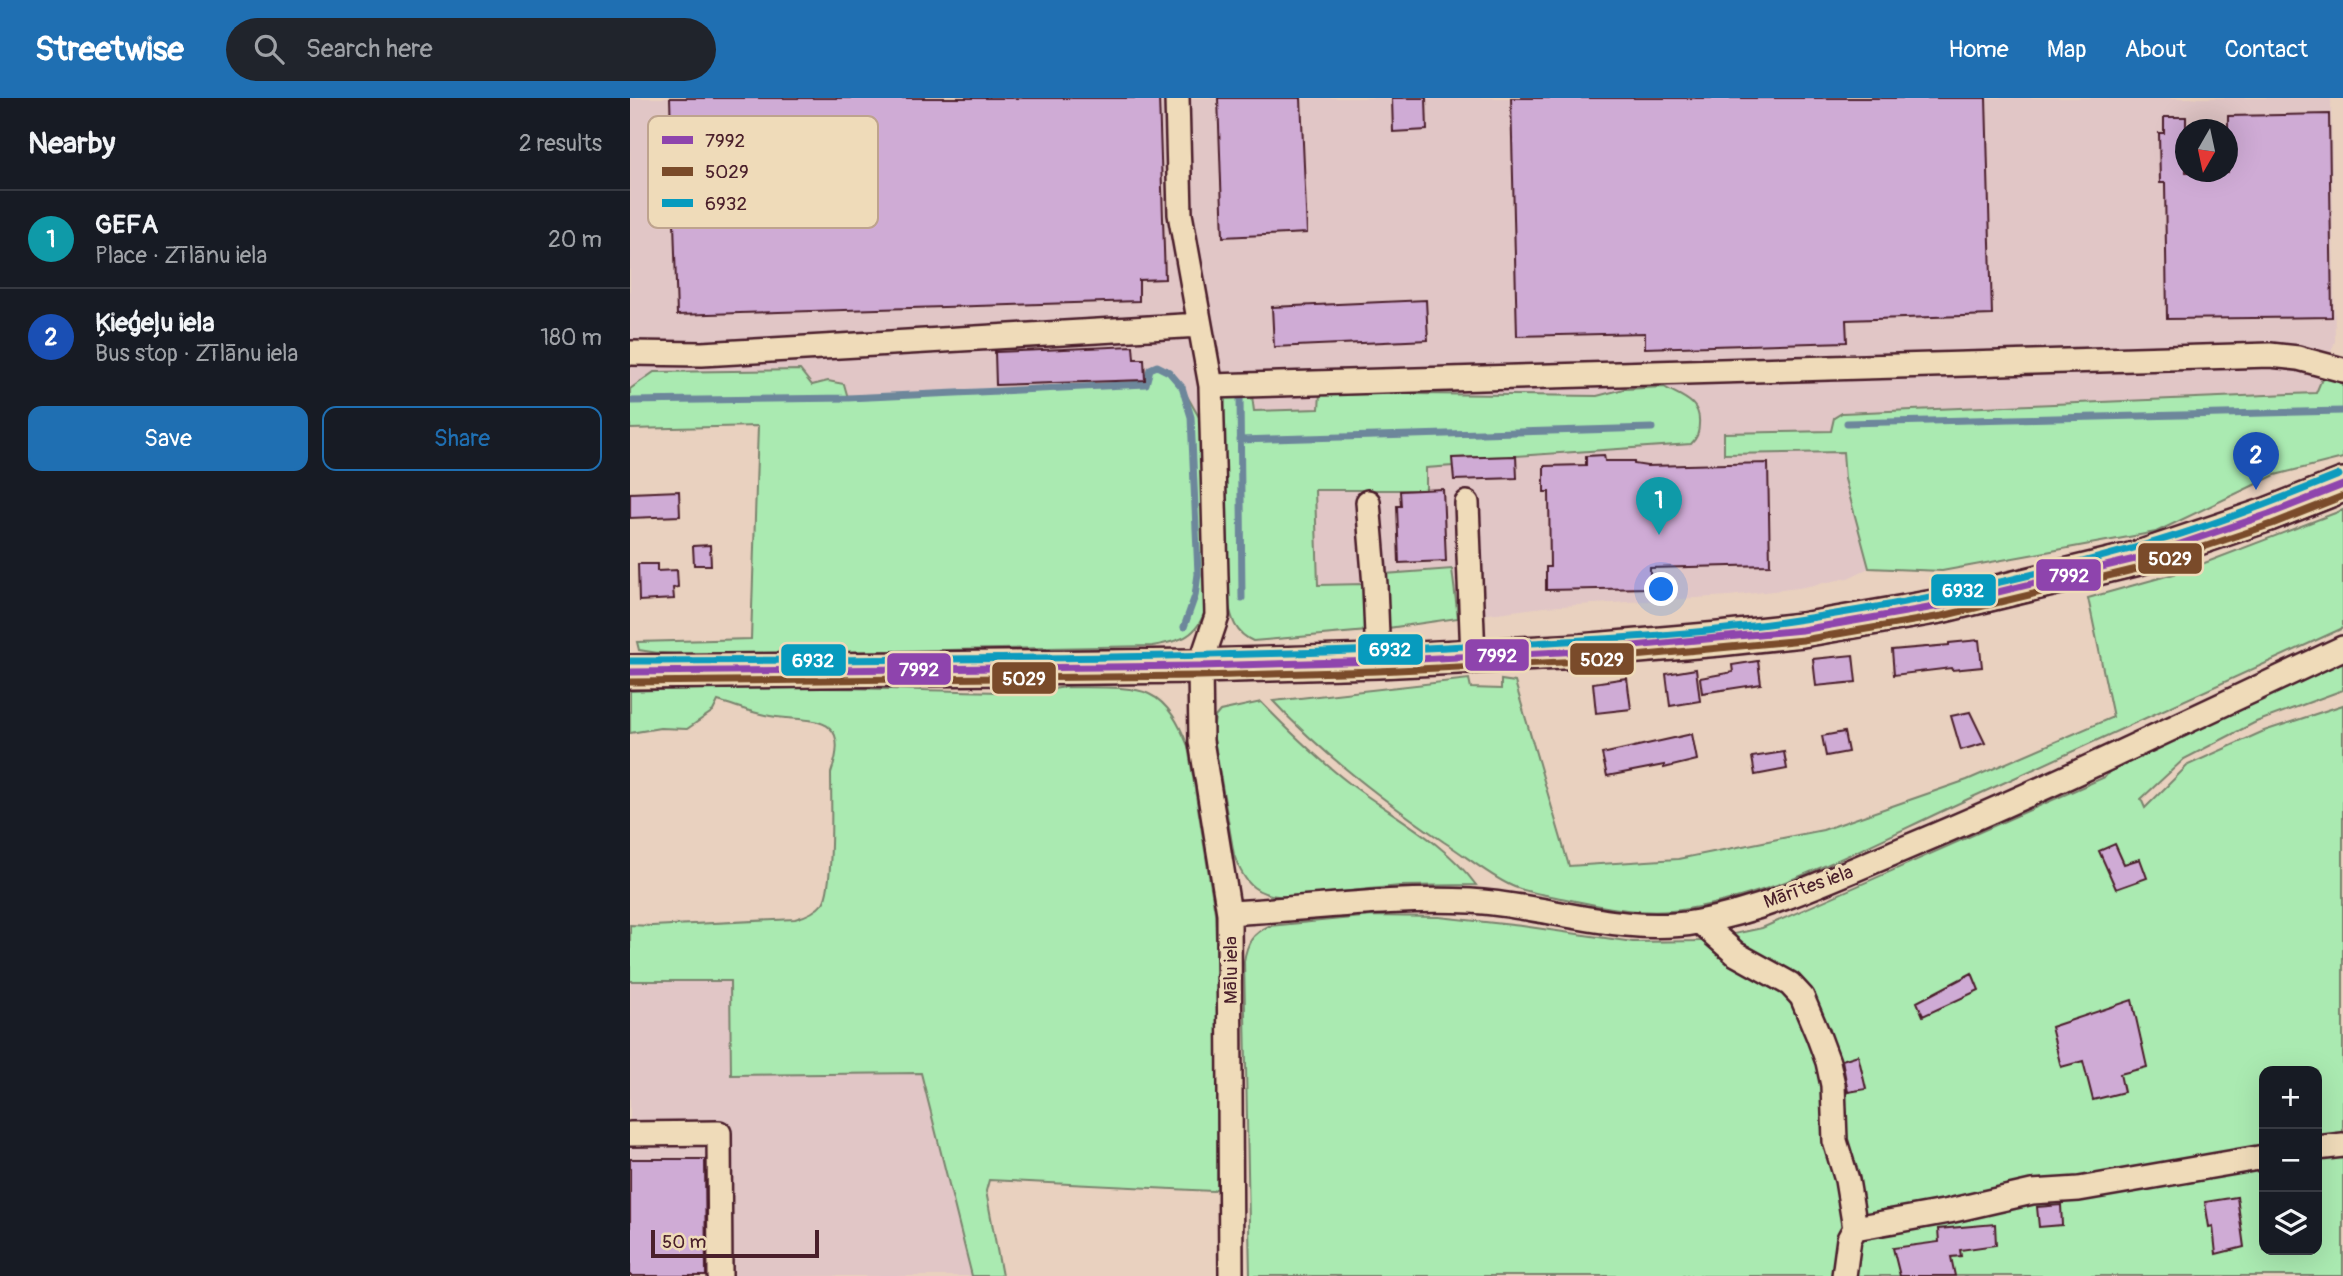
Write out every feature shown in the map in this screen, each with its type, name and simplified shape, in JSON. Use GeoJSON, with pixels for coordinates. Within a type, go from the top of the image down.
{"type":"FeatureCollection","features":[{"type":"Feature","properties":{"kind":"highway"},"geometry":{"type":"LineString","coordinates":[[630,672],[1200,666],[1378,661],[1581,651],[1802,630],[1940,606],[2139,558],[2269,514],[2343,485]]}},
{"type":"Feature","properties":{"kind":"street","name":"Mālu iela"},"geometry":{"type":"LineString","coordinates":[[1177,98],[1180,214],[1211,386],[1217,616],[1200,666],[1201,741],[1229,913],[1231,1276]]}},
{"type":"Feature","properties":{"kind":"street"},"geometry":{"type":"LineString","coordinates":[[630,353],[702,354],[1200,325]]}},
{"type":"Feature","properties":{"kind":"street"},"geometry":{"type":"LineString","coordinates":[[1211,386],[2270,355],[2298,358],[2343,370]]}},
{"type":"Feature","properties":{"kind":"street"},"geometry":{"type":"LineString","coordinates":[[1368,502],[1378,661]]}},
{"type":"Feature","properties":{"kind":"street"},"geometry":{"type":"LineString","coordinates":[[1467,503],[1473,657]]}},
{"type":"Feature","properties":{"kind":"street","name":"Mārītes iela"},"geometry":{"type":"LineString","coordinates":[[1229,913],[1437,900],[1495,903],[1599,920],[1649,925],[1700,922],[1789,896],[1940,834],[2343,648]]}},
{"type":"Feature","properties":{"kind":"street"},"geometry":{"type":"LineString","coordinates":[[1700,922],[1736,954],[1755,966],[1776,974],[1802,997],[1828,1062],[1833,1085],[1835,1141],[1847,1180],[1855,1228],[1849,1240],[1844,1276]]}},
{"type":"Feature","properties":{"kind":"street"},"geometry":{"type":"LineString","coordinates":[[630,1134],[719,1133],[720,1276]]}},
{"type":"Feature","properties":{"kind":"street"},"geometry":{"type":"LineString","coordinates":[[2322,1147],[2343,1145]]}},
{"type":"Feature","properties":{"kind":"street"},"geometry":{"type":"LineString","coordinates":[[1855,1228],[1950,1212],[2032,1192],[2079,1189],[2259,1158]]}},
{"type":"Feature","properties":{"kind":"shaded area"},"geometry":{"type":"Polygon","coordinates":[[[630,98],[2331,98],[2335,341],[2317,393],[1842,413],[1834,418],[1831,431],[1724,433],[1725,454],[1844,452],[1845,479],[1869,568],[1848,578],[1799,588],[1729,596],[1544,607],[1458,618],[1452,569],[1385,574],[1388,628],[1367,631],[1318,585],[1315,490],[1426,490],[1425,468],[1452,466],[1452,458],[1516,456],[1624,389],[1597,396],[1321,393],[1320,409],[1253,411],[1252,396],[1204,426],[1182,387],[1169,372],[1146,384],[848,398],[847,389],[837,381],[812,385],[654,372],[630,389],[630,98]]]}},
{"type":"Feature","properties":{"kind":"shaded area"},"geometry":{"type":"Polygon","coordinates":[[[630,981],[730,981],[732,1075],[921,1073],[972,1276],[630,1276],[630,981]]]}},
{"type":"Feature","properties":{"kind":"green space"},"geometry":{"type":"Polygon","coordinates":[[[1157,366],[1169,372],[1182,387],[1204,426],[1206,607],[1198,625],[1187,636],[1152,646],[692,655],[639,650],[637,642],[751,639],[758,426],[630,429],[630,389],[654,372],[800,370],[812,385],[828,381],[844,384],[848,398],[1146,384],[1150,369],[1157,366]]]}},
{"type":"Feature","properties":{"kind":"green space"},"geometry":{"type":"Polygon","coordinates":[[[2324,374],[2343,376],[2343,458],[2275,475],[2156,532],[1942,571],[1869,568],[1845,479],[1843,452],[1724,454],[1724,433],[1831,431],[1834,418],[1842,413],[2316,393],[2324,374]]]}},
{"type":"Feature","properties":{"kind":"green space"},"geometry":{"type":"Polygon","coordinates":[[[1664,387],[1689,401],[1697,410],[1699,430],[1691,444],[1453,458],[1453,466],[1426,468],[1426,490],[1315,490],[1318,585],[1364,584],[1367,631],[1253,641],[1235,625],[1228,602],[1223,412],[1225,396],[1252,396],[1254,411],[1319,409],[1320,393],[1597,396],[1624,389],[1664,387]]]}},
{"type":"Feature","properties":{"kind":"green space"},"geometry":{"type":"Polygon","coordinates":[[[2343,510],[2343,628],[1830,864],[1759,891],[1687,909],[1654,912],[1621,909],[1510,885],[1377,794],[1333,759],[1273,701],[1469,679],[1471,688],[1501,689],[1501,680],[1515,682],[1569,866],[1678,859],[1823,830],[1967,780],[2113,717],[2088,598],[2181,572],[2343,510]]]}},
{"type":"Feature","properties":{"kind":"green space"},"geometry":{"type":"Polygon","coordinates":[[[1452,569],[1458,618],[1388,628],[1385,574],[1452,569]]]}},
{"type":"Feature","properties":{"kind":"green space"},"geometry":{"type":"Polygon","coordinates":[[[2343,660],[2343,690],[2256,722],[2184,759],[2141,799],[2145,808],[2188,765],[2264,731],[2343,705],[2343,1276],[1250,1276],[1244,961],[1251,940],[1263,929],[1269,926],[1373,916],[1439,917],[1633,942],[1701,941],[1762,928],[2105,777],[2118,761],[2343,660]]]}},
{"type":"Feature","properties":{"kind":"green space"},"geometry":{"type":"Polygon","coordinates":[[[1066,687],[1120,688],[1149,694],[1168,709],[1188,746],[1215,912],[1219,1021],[1217,1188],[1213,1191],[989,1180],[986,1191],[1002,1276],[972,1276],[921,1073],[731,1075],[730,981],[630,981],[630,925],[795,919],[811,913],[823,903],[829,879],[831,773],[836,752],[836,738],[831,728],[809,720],[765,715],[718,701],[713,711],[687,729],[660,728],[630,733],[630,691],[813,688],[1012,692],[1066,687]]]}},
{"type":"Feature","properties":{"kind":"green space"},"geometry":{"type":"Polygon","coordinates":[[[1261,702],[1349,783],[1449,855],[1476,885],[1400,886],[1289,897],[1268,894],[1248,882],[1234,855],[1213,733],[1215,717],[1220,711],[1261,702]]]}},
{"type":"Feature","properties":{"kind":"building"},"geometry":{"type":"Polygon","coordinates":[[[670,98],[1159,98],[1165,279],[1139,280],[1139,301],[677,315],[674,228],[878,228],[878,116],[671,116],[670,98]]]}},
{"type":"Feature","properties":{"kind":"building"},"geometry":{"type":"Polygon","coordinates":[[[1218,98],[1301,98],[1307,233],[1223,237],[1218,98]]]}},
{"type":"Feature","properties":{"kind":"building"},"geometry":{"type":"Polygon","coordinates":[[[1392,98],[1426,98],[1427,130],[1393,132],[1392,98]]]}},
{"type":"Feature","properties":{"kind":"building"},"geometry":{"type":"Polygon","coordinates":[[[1511,98],[1986,98],[1992,315],[1846,320],[1847,342],[1645,348],[1645,333],[1517,336],[1511,98]]]}},
{"type":"Feature","properties":{"kind":"building"},"geometry":{"type":"Polygon","coordinates":[[[2329,114],[2332,317],[2167,319],[2165,183],[2160,183],[2159,133],[2164,133],[2164,117],[2186,117],[2175,119],[2175,182],[2238,182],[2238,119],[2228,119],[2228,116],[2329,114]]]}},
{"type":"Feature","properties":{"kind":"building"},"geometry":{"type":"Polygon","coordinates":[[[1426,300],[1428,340],[1274,347],[1272,307],[1426,300]]]}},
{"type":"Feature","properties":{"kind":"building"},"geometry":{"type":"Polygon","coordinates":[[[1133,346],[1134,359],[1144,359],[1145,380],[996,385],[995,352],[1133,346]]]}},
{"type":"Feature","properties":{"kind":"building"},"geometry":{"type":"Polygon","coordinates":[[[1604,455],[1605,461],[1634,461],[1634,464],[1647,466],[1768,463],[1770,565],[1650,568],[1650,588],[1546,590],[1546,567],[1550,567],[1549,492],[1544,492],[1544,466],[1586,465],[1586,456],[1604,455]]]}},
{"type":"Feature","properties":{"kind":"building"},"geometry":{"type":"Polygon","coordinates":[[[1516,456],[1517,478],[1454,480],[1452,458],[1516,456]]]}},
{"type":"Feature","properties":{"kind":"building"},"geometry":{"type":"Polygon","coordinates":[[[1443,489],[1446,561],[1399,563],[1397,506],[1401,506],[1400,491],[1443,489]]]}},
{"type":"Feature","properties":{"kind":"building"},"geometry":{"type":"Polygon","coordinates":[[[679,491],[680,516],[630,518],[630,493],[679,491]]]}},
{"type":"Feature","properties":{"kind":"building"},"geometry":{"type":"Polygon","coordinates":[[[710,545],[711,565],[694,565],[693,546],[710,545]]]}},
{"type":"Feature","properties":{"kind":"building"},"geometry":{"type":"Polygon","coordinates":[[[638,564],[657,564],[657,571],[677,570],[678,587],[673,588],[674,599],[639,601],[638,564]]]}},
{"type":"Feature","properties":{"kind":"building"},"geometry":{"type":"Polygon","coordinates":[[[1979,640],[1982,667],[1894,675],[1892,650],[1979,640]]]}},
{"type":"Feature","properties":{"kind":"building"},"geometry":{"type":"Polygon","coordinates":[[[1853,655],[1856,682],[1816,686],[1813,659],[1853,655]]]}},
{"type":"Feature","properties":{"kind":"building"},"geometry":{"type":"Polygon","coordinates":[[[1758,661],[1761,684],[1702,693],[1700,678],[1733,672],[1732,665],[1758,661]]]}},
{"type":"Feature","properties":{"kind":"building"},"geometry":{"type":"Polygon","coordinates":[[[1696,669],[1700,701],[1670,706],[1666,674],[1696,669]]]}},
{"type":"Feature","properties":{"kind":"building"},"geometry":{"type":"Polygon","coordinates":[[[1627,678],[1631,709],[1596,713],[1593,683],[1627,678]]]}},
{"type":"Feature","properties":{"kind":"building"},"geometry":{"type":"Polygon","coordinates":[[[1970,712],[1985,743],[1961,750],[1951,716],[1970,712]]]}},
{"type":"Feature","properties":{"kind":"building"},"geometry":{"type":"Polygon","coordinates":[[[1844,732],[1848,752],[1826,756],[1822,736],[1844,732]]]}},
{"type":"Feature","properties":{"kind":"building"},"geometry":{"type":"Polygon","coordinates":[[[1692,734],[1697,760],[1664,768],[1664,765],[1607,776],[1602,754],[1692,734]]]}},
{"type":"Feature","properties":{"kind":"building"},"geometry":{"type":"Polygon","coordinates":[[[1784,752],[1787,769],[1755,775],[1752,757],[1784,752]]]}},
{"type":"Feature","properties":{"kind":"building"},"geometry":{"type":"Polygon","coordinates":[[[2115,844],[2124,864],[2140,859],[2147,878],[2116,889],[2099,851],[2115,844]]]}},
{"type":"Feature","properties":{"kind":"building"},"geometry":{"type":"Polygon","coordinates":[[[1972,973],[1979,990],[1923,1016],[1917,1002],[1972,973]]]}},
{"type":"Feature","properties":{"kind":"building"},"geometry":{"type":"Polygon","coordinates":[[[2132,1000],[2147,1067],[2120,1074],[2124,1092],[2093,1100],[2083,1061],[2061,1067],[2051,1027],[2132,1000]]]}},
{"type":"Feature","properties":{"kind":"building"},"geometry":{"type":"Polygon","coordinates":[[[1858,1055],[1866,1089],[1848,1092],[1842,1060],[1858,1055]]]}},
{"type":"Feature","properties":{"kind":"building"},"geometry":{"type":"Polygon","coordinates":[[[630,1159],[705,1159],[706,1276],[630,1276],[630,1159]]]}},
{"type":"Feature","properties":{"kind":"building"},"geometry":{"type":"Polygon","coordinates":[[[2237,1197],[2244,1247],[2216,1254],[2213,1226],[2209,1227],[2205,1202],[2237,1197]]]}},
{"type":"Feature","properties":{"kind":"building"},"geometry":{"type":"Polygon","coordinates":[[[2061,1205],[2062,1225],[2039,1227],[2037,1207],[2061,1205]]]}},
{"type":"Feature","properties":{"kind":"building"},"geometry":{"type":"Polygon","coordinates":[[[1995,1224],[1996,1245],[1960,1250],[1961,1256],[1951,1257],[1955,1276],[1900,1276],[1893,1248],[1939,1242],[1938,1229],[1995,1224]]]}},
{"type":"Feature","properties":{"kind":"waterway"},"geometry":{"type":"LineString","coordinates":[[630,401],[848,398],[1146,384],[1150,369],[1157,366],[1169,372],[1182,387],[1191,417],[1198,574],[1195,596],[1184,627]]}},
{"type":"Feature","properties":{"kind":"waterway"},"geometry":{"type":"LineString","coordinates":[[1240,395],[1242,598]]}},
{"type":"Feature","properties":{"kind":"waterway"},"geometry":{"type":"LineString","coordinates":[[1847,423],[2343,411]]}},
{"type":"Feature","properties":{"kind":"waterway"},"geometry":{"type":"LineString","coordinates":[[1240,440],[1652,428]]}},
{"type":"Feature","properties":{"kind":"transit line","name":"6932"},"geometry":{"type":"LineString","coordinates":[[630,661],[1243,654],[1536,643],[1715,630],[1886,605],[2053,570],[2186,532],[2339,475]]}},
{"type":"Feature","properties":{"kind":"transit line","name":"7992"},"geometry":{"type":"LineString","coordinates":[[630,672],[1200,666],[1378,661],[1581,651],[1802,630],[1940,606],[2139,558],[2269,514],[2343,485]]}},
{"type":"Feature","properties":{"kind":"transit line","name":"5029"},"geometry":{"type":"LineString","coordinates":[[630,682],[1200,676],[1378,671],[1582,661],[1803,640],[1942,616],[2141,568],[2272,524],[2343,496]]}},
{"type":"Feature","properties":{"kind":"place","name":"Ķieģeļu iela"},"geometry":{"type":"Point","coordinates":[2256,490]}},
{"type":"Feature","properties":{"kind":"place","name":"GEFA"},"geometry":{"type":"Point","coordinates":[1659,535]}}]}
